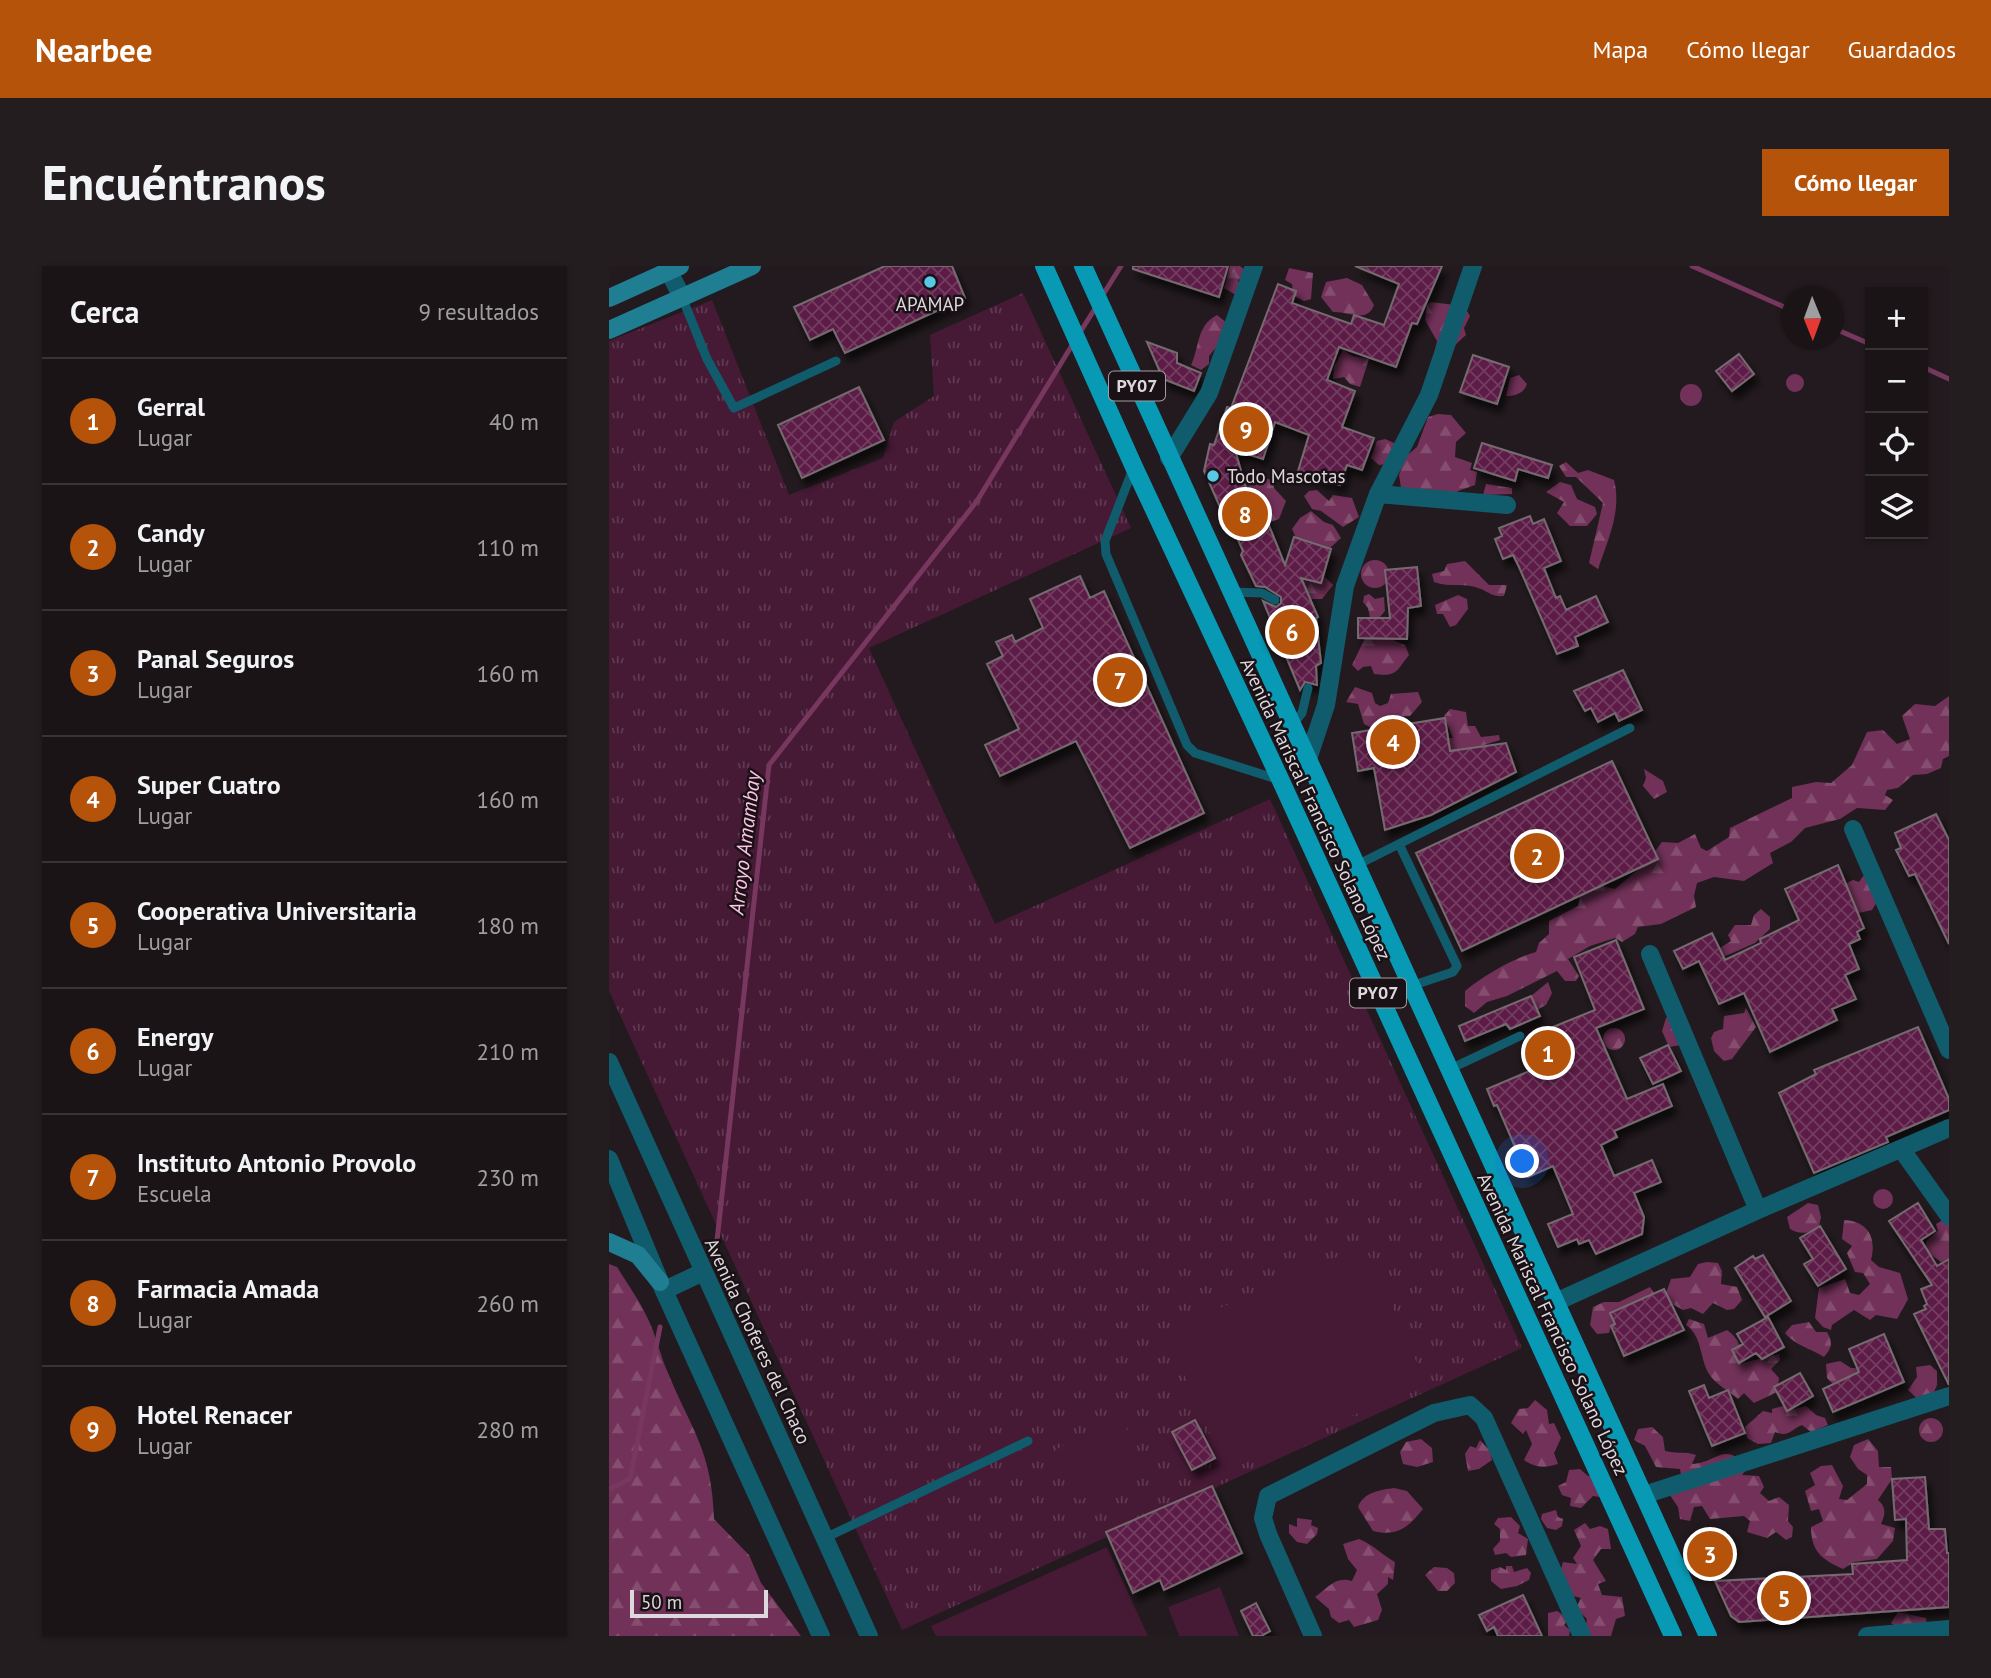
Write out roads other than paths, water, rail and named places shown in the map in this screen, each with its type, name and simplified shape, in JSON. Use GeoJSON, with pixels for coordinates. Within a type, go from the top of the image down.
{"type":"FeatureCollection","features":[{"type":"Feature","properties":{"kind":"main road","name":"Avenida Mariscal Francisco Solano López"},"geometry":{"type":"LineString","coordinates":[[1044,266],[1673,1636]]}},
{"type":"Feature","properties":{"kind":"main road","name":"Avenida Mariscal Francisco Solano López"},"geometry":{"type":"LineString","coordinates":[[1083,266],[1355,866],[1558,1301],[1708,1636]]}},
{"type":"Feature","properties":{"kind":"street"},"geometry":{"type":"LineString","coordinates":[[609,330],[752,266]]}},
{"type":"Feature","properties":{"kind":"street"},"geometry":{"type":"LineString","coordinates":[[1169,458],[1209,393],[1254,266]]}},
{"type":"Feature","properties":{"kind":"street"},"geometry":{"type":"LineString","coordinates":[[1308,759],[1326,705],[1345,586],[1378,494],[1429,395],[1473,266]]}},
{"type":"Feature","properties":{"kind":"street"},"geometry":{"type":"LineString","coordinates":[[609,298],[671,268],[682,297]]}},
{"type":"Feature","properties":{"kind":"street"},"geometry":{"type":"LineString","coordinates":[[1378,494],[1507,505]]}},
{"type":"Feature","properties":{"kind":"street"},"geometry":{"type":"LineString","coordinates":[[1853,829],[1949,1049]]}},
{"type":"Feature","properties":{"kind":"street"},"geometry":{"type":"LineString","coordinates":[[1650,954],[1758,1210]]}},
{"type":"Feature","properties":{"kind":"street","name":"Avenida Choferes del Chaco"},"geometry":{"type":"LineString","coordinates":[[611,1070],[869,1636]]}},
{"type":"Feature","properties":{"kind":"street"},"geometry":{"type":"LineString","coordinates":[[1558,1301],[1758,1210],[1949,1128]]}},
{"type":"Feature","properties":{"kind":"street"},"geometry":{"type":"LineString","coordinates":[[1902,1150],[1949,1216]]}},
{"type":"Feature","properties":{"kind":"street"},"geometry":{"type":"LineString","coordinates":[[609,1158],[662,1286],[821,1636]]}},
{"type":"Feature","properties":{"kind":"street"},"geometry":{"type":"LineString","coordinates":[[609,1241],[638,1255],[662,1286]]}},
{"type":"Feature","properties":{"kind":"street"},"geometry":{"type":"LineString","coordinates":[[662,1286],[703,1272]]}},
{"type":"Feature","properties":{"kind":"street"},"geometry":{"type":"LineString","coordinates":[[1644,1495],[1949,1396]]}},
{"type":"Feature","properties":{"kind":"street"},"geometry":{"type":"LineString","coordinates":[[1313,1636],[1268,1534],[1263,1518],[1264,1504],[1269,1496],[1434,1413],[1470,1405],[1484,1418],[1582,1636]]}},
{"type":"Feature","properties":{"kind":"street"},"geometry":{"type":"LineString","coordinates":[[1867,1636],[1949,1629]]}},
{"type":"Feature","properties":{"kind":"lane"},"geometry":{"type":"LineString","coordinates":[[682,297],[707,359],[734,408],[836,362]]}},
{"type":"Feature","properties":{"kind":"lane"},"geometry":{"type":"LineString","coordinates":[[1134,467],[1105,541],[1106,554],[1187,745],[1195,753],[1281,780]]}},
{"type":"Feature","properties":{"kind":"lane"},"geometry":{"type":"LineString","coordinates":[[1230,592],[1262,593],[1275,600]]}},
{"type":"Feature","properties":{"kind":"lane"},"geometry":{"type":"LineString","coordinates":[[1292,725],[1302,713],[1308,688]]}},
{"type":"Feature","properties":{"kind":"lane"},"geometry":{"type":"LineString","coordinates":[[1355,866],[1630,728]]}},
{"type":"Feature","properties":{"kind":"lane"},"geometry":{"type":"LineString","coordinates":[[1399,844],[1457,966],[1453,972],[1411,986]]}},
{"type":"Feature","properties":{"kind":"lane"},"geometry":{"type":"LineString","coordinates":[[1450,1069],[1520,1036]]}},
{"type":"Feature","properties":{"kind":"lane"},"geometry":{"type":"LineString","coordinates":[[825,1538],[1028,1441]]}},
{"type":"Feature","properties":{"kind":"waterway"},"geometry":{"type":"LineString","coordinates":[[1101,298],[1121,266]]}},
{"type":"Feature","properties":{"kind":"waterway"},"geometry":{"type":"LineString","coordinates":[[1692,266],[1781,306]]}},
{"type":"Feature","properties":{"kind":"waterway"},"geometry":{"type":"LineString","coordinates":[[1079,334],[1096,307]]}},
{"type":"Feature","properties":{"kind":"waterway"},"geometry":{"type":"LineString","coordinates":[[1844,333],[1865,342]]}},
{"type":"Feature","properties":{"kind":"waterway","name":"Arroyo Amambay"},"geometry":{"type":"LineString","coordinates":[[715,1259],[769,765],[977,501],[1074,342]]}},
{"type":"Feature","properties":{"kind":"waterway"},"geometry":{"type":"LineString","coordinates":[[1928,369],[1949,379]]}},
{"type":"Feature","properties":{"kind":"waterway","name":"Arroyo Amambay"},"geometry":{"type":"LineString","coordinates":[[609,1489],[630,1479],[660,1327]]}},
{"type":"Feature","properties":{"kind":"place","name":"APAMAP"},"geometry":{"type":"Point","coordinates":[930,282]}},
{"type":"Feature","properties":{"kind":"place","name":"Hotel Renacer"},"geometry":{"type":"Point","coordinates":[1246,429]}},
{"type":"Feature","properties":{"kind":"place","name":"Todo Mascotas"},"geometry":{"type":"Point","coordinates":[1213,476]}},
{"type":"Feature","properties":{"kind":"place","name":"Farmacia Amada"},"geometry":{"type":"Point","coordinates":[1245,514]}},
{"type":"Feature","properties":{"kind":"place","name":"Energy"},"geometry":{"type":"Point","coordinates":[1292,632]}},
{"type":"Feature","properties":{"kind":"place","name":"Instituto Antonio Provolo"},"geometry":{"type":"Point","coordinates":[1120,680]}},
{"type":"Feature","properties":{"kind":"place","name":"Super Cuatro"},"geometry":{"type":"Point","coordinates":[1393,742]}},
{"type":"Feature","properties":{"kind":"place","name":"Candy"},"geometry":{"type":"Point","coordinates":[1537,856]}},
{"type":"Feature","properties":{"kind":"place","name":"Gerral"},"geometry":{"type":"Point","coordinates":[1548,1053]}},
{"type":"Feature","properties":{"kind":"place","name":"Panal Seguros"},"geometry":{"type":"Point","coordinates":[1710,1554]}},
{"type":"Feature","properties":{"kind":"place","name":"Cooperativa Universitaria"},"geometry":{"type":"Point","coordinates":[1784,1598]}}]}
